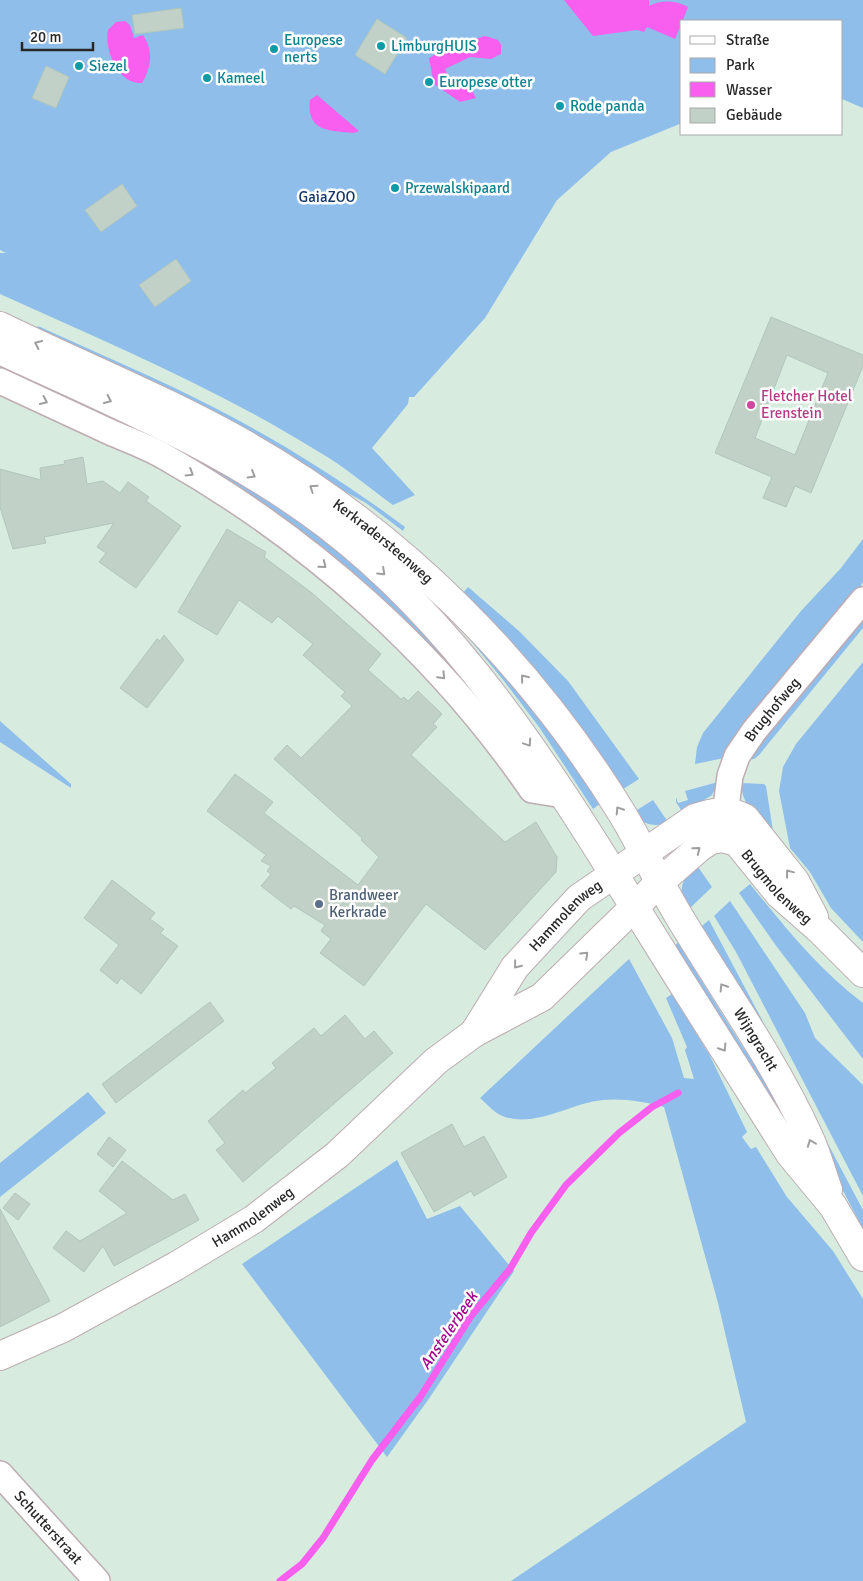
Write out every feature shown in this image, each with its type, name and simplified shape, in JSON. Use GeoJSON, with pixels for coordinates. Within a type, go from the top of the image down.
{"type":"FeatureCollection","features":[{"type":"Feature","properties":{"kind":"main road","name":"Kerkradersteenweg"},"geometry":{"type":"LineString","coordinates":[[0,326],[208,424],[294,475],[372,531],[455,605],[514,666],[586,760],[622,814],[660,882]]}},
{"type":"Feature","properties":{"kind":"main road","name":"Kerkradersteenweg"},"geometry":{"type":"LineString","coordinates":[[0,350],[150,420],[228,461],[260,480],[328,526],[366,557],[421,610],[469,664],[515,724],[634,906]]}},
{"type":"Feature","properties":{"kind":"main road","name":"Hammolenweg"},"geometry":{"type":"LineString","coordinates":[[474,1033],[515,967],[579,898],[613,872],[685,824],[715,811],[724,825]]}},
{"type":"Feature","properties":{"kind":"main road"},"geometry":{"type":"LineString","coordinates":[[660,882],[700,847],[711,840],[724,825]]}},
{"type":"Feature","properties":{"kind":"main road","name":"Brugmolenweg"},"geometry":{"type":"LineString","coordinates":[[724,825],[779,894],[822,931],[863,973]]}},
{"type":"Feature","properties":{"kind":"main road","name":"Hammolenweg"},"geometry":{"type":"LineString","coordinates":[[0,1356],[63,1328],[176,1266],[254,1219],[337,1155],[436,1062],[474,1033],[542,997],[660,882]]}},
{"type":"Feature","properties":{"kind":"main road","name":"Wijngracht"},"geometry":{"type":"LineString","coordinates":[[660,882],[780,1082],[810,1140],[833,1206]]}},
{"type":"Feature","properties":{"kind":"main road","name":"Wijngracht"},"geometry":{"type":"LineString","coordinates":[[634,906],[790,1154],[833,1206],[863,1257]]}},
{"type":"Feature","properties":{"kind":"street"},"geometry":{"type":"LineString","coordinates":[[0,381],[164,456],[249,510],[296,543],[340,579],[428,661],[479,718],[532,790],[563,795]]}},
{"type":"Feature","properties":{"kind":"street","name":"Brughofweg"},"geometry":{"type":"LineString","coordinates":[[724,825],[730,776],[737,756],[754,731],[863,600]]}},
{"type":"Feature","properties":{"kind":"street","name":"Schutterstraat"},"geometry":{"type":"LineString","coordinates":[[0,1474],[97,1581]]}},
{"type":"Feature","properties":{"kind":"green space","name":"GaiaZOO"},"geometry":{"type":"Polygon","coordinates":[[[0,0],[863,0],[863,108],[843,99],[843,20],[680,20],[680,124],[611,152],[557,200],[485,318],[414,397],[409,397],[408,404],[372,448],[415,495],[393,505],[329,458],[242,408],[122,349],[0,294],[0,253],[6,253],[0,250],[0,0]]]}},
{"type":"Feature","properties":{"kind":"green space"},"geometry":{"type":"Polygon","coordinates":[[[38,326],[171,386],[264,435],[312,463],[359,494],[405,527],[403,531],[366,503],[280,456],[34,334],[38,326]]]}},
{"type":"Feature","properties":{"kind":"green space"},"geometry":{"type":"Polygon","coordinates":[[[0,358],[229,469],[389,587],[546,780],[462,681],[406,622],[351,573],[289,523],[150,439],[0,368],[0,358]]]}},
{"type":"Feature","properties":{"kind":"green space"},"geometry":{"type":"Polygon","coordinates":[[[101,386],[169,411],[251,455],[295,483],[372,541],[505,665],[542,710],[605,800],[593,809],[539,727],[504,681],[462,630],[432,599],[318,512],[259,472],[200,439],[100,390],[101,386]]]}},
{"type":"Feature","properties":{"kind":"green space"},"geometry":{"type":"Polygon","coordinates":[[[863,539],[863,582],[861,585],[863,587],[724,758],[695,764],[697,747],[703,733],[801,611],[841,568],[863,539]]]}},
{"type":"Feature","properties":{"kind":"green space"},"geometry":{"type":"Polygon","coordinates":[[[468,587],[519,631],[568,681],[639,779],[617,793],[463,593],[468,587]]]}},
{"type":"Feature","properties":{"kind":"green space"},"geometry":{"type":"Polygon","coordinates":[[[863,612],[863,628],[759,755],[754,759],[745,760],[863,612]]]}},
{"type":"Feature","properties":{"kind":"green space"},"geometry":{"type":"Polygon","coordinates":[[[863,662],[863,942],[831,908],[810,872],[790,848],[779,791],[783,767],[796,744],[863,662]]]}},
{"type":"Feature","properties":{"kind":"green space"},"geometry":{"type":"Polygon","coordinates":[[[0,721],[71,784],[71,788],[0,742],[0,721]]]}},
{"type":"Feature","properties":{"kind":"green space"},"geometry":{"type":"Polygon","coordinates":[[[718,782],[712,795],[683,813],[676,802],[676,797],[678,803],[688,800],[685,791],[718,782]]]}},
{"type":"Feature","properties":{"kind":"green space"},"geometry":{"type":"Polygon","coordinates":[[[741,783],[764,784],[766,786],[773,831],[747,805],[741,783]]]}},
{"type":"Feature","properties":{"kind":"green space"},"geometry":{"type":"Polygon","coordinates":[[[653,800],[668,822],[658,825],[649,824],[640,820],[632,813],[653,800]]]}},
{"type":"Feature","properties":{"kind":"green space"},"geometry":{"type":"Polygon","coordinates":[[[696,864],[712,887],[688,910],[682,896],[682,886],[696,864]]]}},
{"type":"Feature","properties":{"kind":"green space"},"geometry":{"type":"Polygon","coordinates":[[[750,884],[789,932],[817,962],[863,1003],[863,1059],[777,947],[739,893],[750,884]]]}},
{"type":"Feature","properties":{"kind":"green space"},"geometry":{"type":"Polygon","coordinates":[[[730,901],[805,1013],[815,1038],[863,1085],[863,1196],[736,952],[714,916],[730,901]]]}},
{"type":"Feature","properties":{"kind":"green space"},"geometry":{"type":"Polygon","coordinates":[[[709,920],[863,1210],[863,1229],[763,1037],[697,930],[709,920]]]}},
{"type":"Feature","properties":{"kind":"green space"},"geometry":{"type":"Polygon","coordinates":[[[678,943],[744,1049],[780,1094],[812,1163],[669,949],[678,943]]]}},
{"type":"Feature","properties":{"kind":"green space"},"geometry":{"type":"Polygon","coordinates":[[[629,959],[672,1038],[684,1078],[694,1079],[685,1050],[687,1047],[666,998],[672,994],[709,1054],[747,1132],[742,1137],[751,1149],[756,1147],[787,1197],[833,1251],[863,1299],[863,1581],[511,1581],[746,1422],[718,1303],[664,1107],[634,1101],[603,1100],[579,1105],[542,1117],[517,1119],[498,1114],[480,1098],[629,959]]]}},
{"type":"Feature","properties":{"kind":"green space"},"geometry":{"type":"Polygon","coordinates":[[[88,1092],[106,1113],[0,1197],[0,1163],[88,1092]]]}},
{"type":"Feature","properties":{"kind":"green space"},"geometry":{"type":"Polygon","coordinates":[[[397,1160],[427,1219],[460,1206],[514,1271],[428,1400],[387,1457],[242,1264],[397,1160]]]}},
{"type":"Feature","properties":{"kind":"water"},"geometry":{"type":"Polygon","coordinates":[[[564,0],[649,0],[649,6],[668,2],[688,7],[683,20],[680,20],[680,27],[675,39],[647,27],[644,32],[637,30],[593,36],[564,0]]]}},
{"type":"Feature","properties":{"kind":"water"},"geometry":{"type":"Polygon","coordinates":[[[125,21],[130,25],[134,38],[143,35],[149,47],[148,71],[142,83],[133,82],[120,72],[108,47],[108,30],[116,22],[125,21]]]}},
{"type":"Feature","properties":{"kind":"water"},"geometry":{"type":"Polygon","coordinates":[[[485,36],[498,40],[501,45],[501,54],[491,59],[470,57],[445,69],[454,84],[471,89],[476,98],[460,102],[434,84],[429,58],[448,47],[485,36]]]}},
{"type":"Feature","properties":{"kind":"water"},"geometry":{"type":"Polygon","coordinates":[[[317,95],[359,131],[354,133],[336,132],[316,124],[310,111],[310,100],[317,95]]]}},
{"type":"Feature","properties":{"kind":"building"},"geometry":{"type":"Polygon","coordinates":[[[181,8],[184,28],[135,34],[132,15],[181,8]]]}},
{"type":"Feature","properties":{"kind":"building","name":"LimburgHUIS"},"geometry":{"type":"Polygon","coordinates":[[[377,19],[407,38],[385,74],[355,55],[377,19]]]}},
{"type":"Feature","properties":{"kind":"building"},"geometry":{"type":"Polygon","coordinates":[[[46,66],[69,77],[56,108],[32,98],[46,66]]]}},
{"type":"Feature","properties":{"kind":"building"},"geometry":{"type":"Polygon","coordinates":[[[122,184],[137,206],[101,232],[85,210],[122,184]]]}},
{"type":"Feature","properties":{"kind":"building"},"geometry":{"type":"Polygon","coordinates":[[[176,259],[191,281],[155,307],[139,285],[176,259]]]}},
{"type":"Feature","properties":{"kind":"building","name":"Fletcher Hotel Erenstein"},"geometry":{"type":"Polygon","coordinates":[[[771,317],[863,355],[863,366],[811,493],[795,486],[786,507],[763,498],[772,477],[715,453],[771,317]],[[787,355],[755,438],[795,455],[828,373],[787,355]]]}},
{"type":"Feature","properties":{"kind":"building"},"geometry":{"type":"Polygon","coordinates":[[[83,457],[87,484],[103,481],[120,493],[128,482],[149,497],[146,501],[181,526],[136,588],[99,562],[106,553],[97,547],[114,523],[44,537],[46,543],[13,549],[0,507],[0,469],[41,480],[40,468],[65,464],[64,461],[83,457]]]}},
{"type":"Feature","properties":{"kind":"building"},"geometry":{"type":"Polygon","coordinates":[[[227,529],[266,552],[264,557],[312,593],[381,654],[368,670],[401,699],[404,697],[408,701],[418,691],[442,714],[433,724],[437,727],[411,755],[505,842],[536,822],[557,857],[556,872],[485,950],[426,904],[364,986],[320,953],[331,939],[321,931],[325,925],[294,906],[291,909],[261,886],[271,874],[267,871],[271,866],[261,861],[266,855],[207,811],[235,774],[273,802],[264,813],[358,885],[379,857],[361,840],[362,838],[274,759],[287,745],[301,758],[352,706],[341,696],[345,692],[303,655],[313,644],[278,616],[272,623],[239,600],[217,635],[178,612],[227,529]]]}},
{"type":"Feature","properties":{"kind":"building"},"geometry":{"type":"Polygon","coordinates":[[[164,635],[184,660],[147,708],[120,688],[157,639],[160,641],[164,635]]]}},
{"type":"Feature","properties":{"kind":"building"},"geometry":{"type":"Polygon","coordinates":[[[112,880],[155,913],[150,919],[164,929],[160,933],[178,946],[141,994],[121,978],[117,984],[100,970],[119,945],[84,918],[112,880]]]}},
{"type":"Feature","properties":{"kind":"building"},"geometry":{"type":"Polygon","coordinates":[[[210,1002],[224,1021],[116,1103],[102,1084],[210,1002]]]}},
{"type":"Feature","properties":{"kind":"building"},"geometry":{"type":"Polygon","coordinates":[[[345,1015],[365,1039],[374,1031],[393,1053],[243,1182],[216,1150],[225,1143],[208,1121],[243,1090],[245,1093],[276,1068],[272,1063],[314,1028],[321,1036],[345,1015]]]}},
{"type":"Feature","properties":{"kind":"building"},"geometry":{"type":"Polygon","coordinates":[[[452,1124],[464,1147],[484,1136],[507,1177],[474,1196],[471,1191],[434,1212],[401,1153],[452,1124]]]}},
{"type":"Feature","properties":{"kind":"building"},"geometry":{"type":"Polygon","coordinates":[[[109,1137],[126,1150],[113,1167],[97,1154],[109,1137]]]}},
{"type":"Feature","properties":{"kind":"building"},"geometry":{"type":"Polygon","coordinates":[[[122,1161],[173,1200],[185,1194],[199,1220],[114,1266],[103,1246],[84,1272],[53,1248],[66,1231],[80,1241],[127,1213],[99,1191],[122,1161]]]}},
{"type":"Feature","properties":{"kind":"building"},"geometry":{"type":"Polygon","coordinates":[[[15,1193],[30,1204],[18,1220],[3,1208],[15,1193]]]}},
{"type":"Feature","properties":{"kind":"building"},"geometry":{"type":"Polygon","coordinates":[[[0,1209],[50,1301],[0,1327],[0,1209]]]}},
{"type":"Feature","properties":{"kind":"waterway","name":"Anstelerbeek"},"geometry":{"type":"LineString","coordinates":[[280,1581],[302,1564],[323,1538],[372,1460],[421,1396],[471,1316],[510,1269],[531,1233],[566,1185],[619,1133],[652,1107],[678,1093]]}},
{"type":"Feature","properties":{"kind":"place","name":"LimburgHUIS"},"geometry":{"type":"Point","coordinates":[381,46]}},
{"type":"Feature","properties":{"kind":"place","name":"Europese nerts"},"geometry":{"type":"Point","coordinates":[274,49]}},
{"type":"Feature","properties":{"kind":"place","name":"Siezel"},"geometry":{"type":"Point","coordinates":[79,66]}},
{"type":"Feature","properties":{"kind":"place","name":"Kameel"},"geometry":{"type":"Point","coordinates":[207,78]}},
{"type":"Feature","properties":{"kind":"place","name":"Europese otter"},"geometry":{"type":"Point","coordinates":[429,82]}},
{"type":"Feature","properties":{"kind":"place","name":"Rode panda"},"geometry":{"type":"Point","coordinates":[560,106]}},
{"type":"Feature","properties":{"kind":"place","name":"Przewalskipaard"},"geometry":{"type":"Point","coordinates":[395,188]}},
{"type":"Feature","properties":{"kind":"place","name":"Fletcher Hotel Erenstein"},"geometry":{"type":"Point","coordinates":[751,405]}},
{"type":"Feature","properties":{"kind":"place","name":"Brandweer Kerkrade"},"geometry":{"type":"Point","coordinates":[319,904]}}]}
